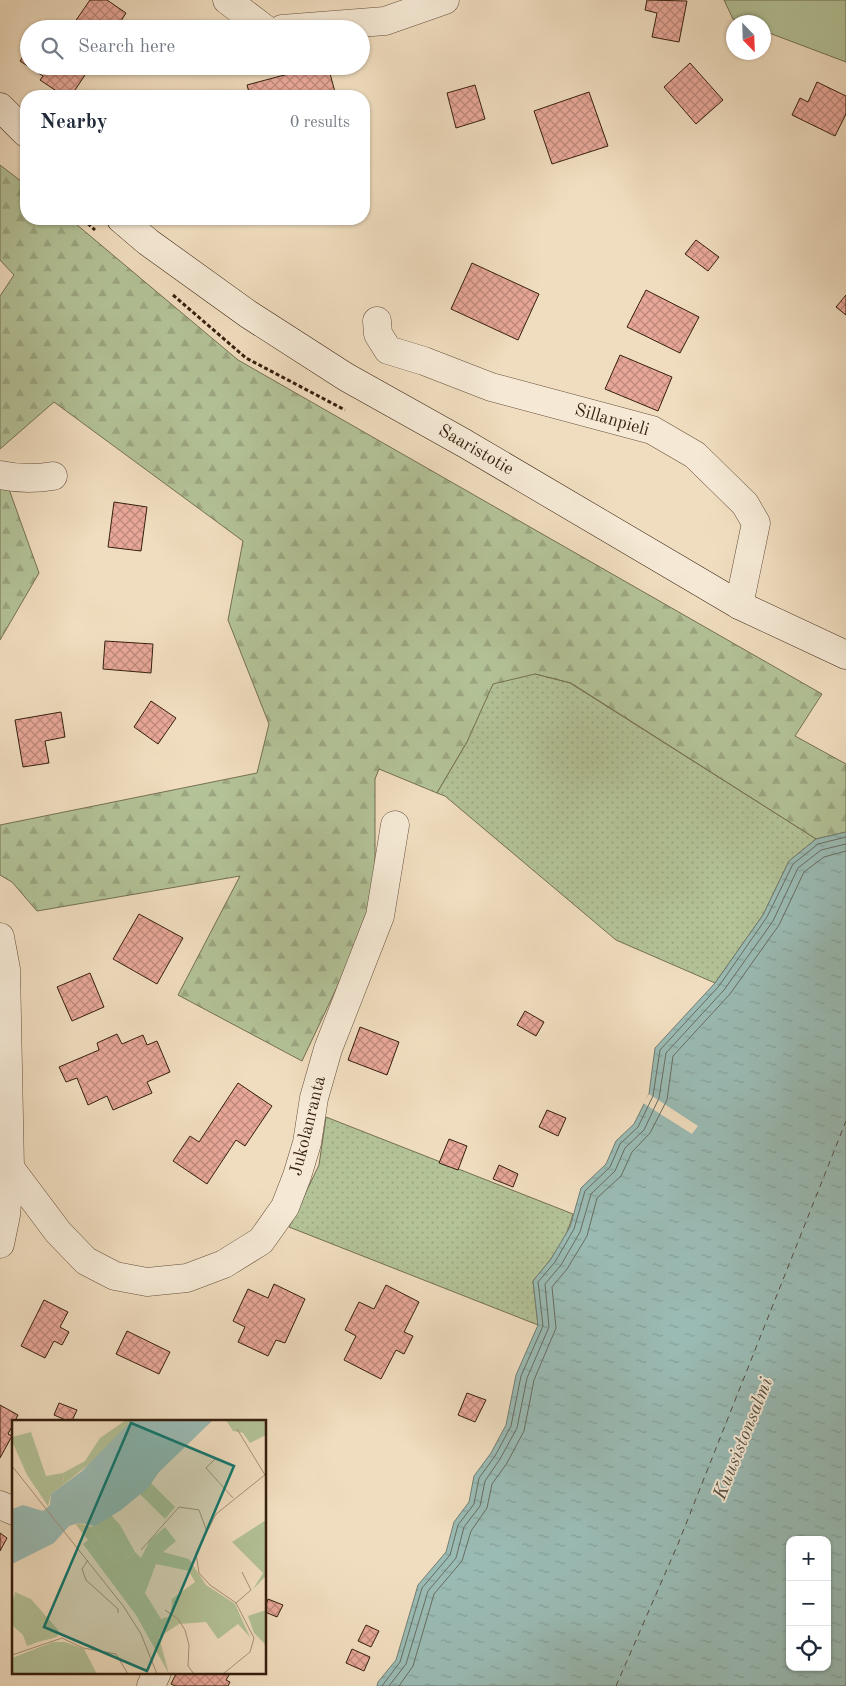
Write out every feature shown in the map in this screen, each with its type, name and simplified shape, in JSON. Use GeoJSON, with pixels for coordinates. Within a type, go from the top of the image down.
{"type":"FeatureCollection","features":[{"type":"Feature","properties":{"kind":"street"},"geometry":{"type":"LineString","coordinates":[[227,0],[253,20]]}},
{"type":"Feature","properties":{"kind":"street"},"geometry":{"type":"LineString","coordinates":[[370,22],[385,21],[445,0]]}},
{"type":"Feature","properties":{"kind":"street"},"geometry":{"type":"LineString","coordinates":[[0,107],[20,127]]}},
{"type":"Feature","properties":{"kind":"street","name":"Saaristotie"},"geometry":{"type":"LineString","coordinates":[[128,225],[148,242],[248,314],[346,377],[464,442],[739,605],[846,656]]}},
{"type":"Feature","properties":{"kind":"street","name":"Sillanpieli"},"geometry":{"type":"LineString","coordinates":[[377,321],[378,334],[388,350],[424,361],[491,387],[652,430],[695,455],[746,504],[756,523],[739,605]]}},
{"type":"Feature","properties":{"kind":"street"},"geometry":{"type":"LineString","coordinates":[[0,475],[36,479],[53,476]]}},
{"type":"Feature","properties":{"kind":"street","name":"Jukolanranta"},"geometry":{"type":"LineString","coordinates":[[10,1168],[58,1232],[80,1256],[115,1276],[147,1282],[187,1278],[224,1264],[261,1241],[285,1207],[300,1167],[307,1143],[314,1098],[328,1049],[380,916],[395,825]]}},
{"type":"Feature","properties":{"kind":"street"},"geometry":{"type":"LineString","coordinates":[[0,937],[6,969],[10,1168],[6,1215],[0,1244]]}},
{"type":"Feature","properties":{"kind":"street"},"geometry":{"type":"LineString","coordinates":[[0,1505],[12,1510]]}},
{"type":"Feature","properties":{"kind":"street"},"geometry":{"type":"LineString","coordinates":[[150,1686],[156,1674]]}},
{"type":"Feature","properties":{"kind":"green space"},"geometry":{"type":"Polygon","coordinates":[[[724,0],[846,0],[846,62],[771,34],[771,15],[731,15],[724,0]]]}},
{"type":"Feature","properties":{"kind":"green space"},"geometry":{"type":"Polygon","coordinates":[[[0,165],[20,180],[20,225],[77,225],[238,360],[822,694],[795,736],[846,764],[846,832],[816,839],[571,683],[535,674],[467,742],[437,793],[379,769],[375,779],[375,881],[366,926],[302,1061],[178,995],[240,876],[37,911],[12,882],[0,875],[0,825],[257,773],[269,724],[228,620],[243,541],[54,402],[0,449],[0,296],[14,275],[0,260],[0,165]]]}},
{"type":"Feature","properties":{"kind":"green space"},"geometry":{"type":"Polygon","coordinates":[[[0,464],[39,573],[0,640],[0,464]]]}},
{"type":"Feature","properties":{"kind":"green space"},"geometry":{"type":"Polygon","coordinates":[[[535,674],[570,683],[816,839],[789,861],[763,915],[715,983],[616,940],[445,796],[437,793],[467,742],[493,684],[535,674]]]}},
{"type":"Feature","properties":{"kind":"green space"},"geometry":{"type":"Polygon","coordinates":[[[326,1117],[573,1214],[567,1233],[552,1258],[533,1281],[538,1325],[289,1227],[319,1165],[326,1117]]]}},
{"type":"Feature","properties":{"kind":"water","name":"Kuusistonsalmi"},"geometry":{"type":"Polygon","coordinates":[[[846,832],[846,1686],[377,1686],[378,1682],[396,1660],[418,1585],[446,1552],[454,1522],[469,1502],[474,1476],[491,1453],[506,1425],[516,1375],[538,1325],[533,1281],[551,1259],[570,1227],[581,1188],[606,1164],[616,1141],[634,1124],[649,1094],[655,1048],[715,983],[763,915],[789,861],[816,839],[846,832]]]}},
{"type":"Feature","properties":{"kind":"pier"},"geometry":{"type":"Polygon","coordinates":[[[649,1094],[698,1126],[692,1134],[643,1103],[649,1094]]]}},
{"type":"Feature","properties":{"kind":"building"},"geometry":{"type":"Polygon","coordinates":[[[90,0],[107,0],[126,13],[122,20],[76,20],[90,0]]]}},
{"type":"Feature","properties":{"kind":"building"},"geometry":{"type":"Polygon","coordinates":[[[647,0],[687,1],[679,42],[652,37],[657,13],[645,10],[647,0]]]}},
{"type":"Feature","properties":{"kind":"building"},"geometry":{"type":"Polygon","coordinates":[[[690,63],[723,100],[696,124],[664,87],[690,63]]]}},
{"type":"Feature","properties":{"kind":"building"},"geometry":{"type":"Polygon","coordinates":[[[41,75],[85,75],[75,90],[55,90],[40,80],[43,76],[41,75]]]}},
{"type":"Feature","properties":{"kind":"building"},"geometry":{"type":"Polygon","coordinates":[[[284,75],[330,75],[334,90],[248,90],[247,85],[284,75]]]}},
{"type":"Feature","properties":{"kind":"building"},"geometry":{"type":"Polygon","coordinates":[[[817,82],[846,96],[846,114],[835,136],[792,115],[800,98],[808,102],[817,82]]]}},
{"type":"Feature","properties":{"kind":"building"},"geometry":{"type":"Polygon","coordinates":[[[475,85],[485,119],[456,128],[447,93],[475,85]]]}},
{"type":"Feature","properties":{"kind":"building"},"geometry":{"type":"Polygon","coordinates":[[[589,92],[608,146],[552,164],[534,111],[589,92]]]}},
{"type":"Feature","properties":{"kind":"building"},"geometry":{"type":"Polygon","coordinates":[[[696,240],[719,257],[708,271],[685,254],[696,240]]]}},
{"type":"Feature","properties":{"kind":"building"},"geometry":{"type":"Polygon","coordinates":[[[472,263],[539,294],[518,340],[451,309],[472,263]]]}},
{"type":"Feature","properties":{"kind":"building"},"geometry":{"type":"Polygon","coordinates":[[[646,290],[699,317],[680,353],[627,327],[646,290]]]}},
{"type":"Feature","properties":{"kind":"building"},"geometry":{"type":"Polygon","coordinates":[[[846,295],[846,315],[836,307],[846,295]]]}},
{"type":"Feature","properties":{"kind":"building"},"geometry":{"type":"Polygon","coordinates":[[[620,355],[672,377],[658,411],[605,389],[620,355]]]}},
{"type":"Feature","properties":{"kind":"building"},"geometry":{"type":"Polygon","coordinates":[[[114,502],[147,507],[141,551],[108,547],[114,502]]]}},
{"type":"Feature","properties":{"kind":"building"},"geometry":{"type":"Polygon","coordinates":[[[105,641],[153,644],[151,673],[103,669],[105,641]]]}},
{"type":"Feature","properties":{"kind":"building"},"geometry":{"type":"Polygon","coordinates":[[[151,701],[176,718],[158,744],[134,727],[151,701]]]}},
{"type":"Feature","properties":{"kind":"building"},"geometry":{"type":"Polygon","coordinates":[[[61,712],[65,737],[45,741],[49,763],[23,767],[15,720],[61,712]]]}},
{"type":"Feature","properties":{"kind":"building"},"geometry":{"type":"Polygon","coordinates":[[[139,914],[183,938],[157,984],[113,959],[139,914]]]}},
{"type":"Feature","properties":{"kind":"building"},"geometry":{"type":"Polygon","coordinates":[[[90,973],[104,1007],[72,1021],[57,987],[90,973]]]}},
{"type":"Feature","properties":{"kind":"building"},"geometry":{"type":"Polygon","coordinates":[[[525,1011],[544,1022],[536,1036],[517,1025],[525,1011]]]}},
{"type":"Feature","properties":{"kind":"building"},"geometry":{"type":"Polygon","coordinates":[[[360,1027],[399,1042],[387,1075],[348,1060],[360,1027]]]}},
{"type":"Feature","properties":{"kind":"building"},"geometry":{"type":"Polygon","coordinates":[[[117,1034],[122,1044],[143,1035],[147,1045],[157,1041],[170,1072],[147,1082],[152,1093],[113,1110],[107,1096],[88,1105],[77,1078],[66,1082],[59,1067],[99,1050],[97,1043],[117,1034]]]}},
{"type":"Feature","properties":{"kind":"building"},"geometry":{"type":"Polygon","coordinates":[[[238,1083],[272,1106],[245,1146],[236,1140],[207,1184],[173,1161],[190,1136],[199,1142],[238,1083]]]}},
{"type":"Feature","properties":{"kind":"building"},"geometry":{"type":"Polygon","coordinates":[[[547,1110],[566,1118],[558,1136],[539,1127],[547,1110]]]}},
{"type":"Feature","properties":{"kind":"building"},"geometry":{"type":"Polygon","coordinates":[[[449,1139],[467,1146],[458,1170],[439,1163],[449,1139]]]}},
{"type":"Feature","properties":{"kind":"building"},"geometry":{"type":"Polygon","coordinates":[[[499,1165],[518,1174],[513,1187],[493,1179],[499,1165]]]}},
{"type":"Feature","properties":{"kind":"building"},"geometry":{"type":"Polygon","coordinates":[[[274,1284],[305,1299],[285,1343],[276,1340],[268,1356],[238,1342],[245,1327],[233,1321],[248,1289],[268,1298],[274,1284]]]}},
{"type":"Feature","properties":{"kind":"building"},"geometry":{"type":"Polygon","coordinates":[[[386,1285],[419,1302],[404,1332],[413,1336],[404,1354],[396,1350],[381,1379],[344,1360],[356,1336],[345,1330],[359,1302],[374,1309],[386,1285]]]}},
{"type":"Feature","properties":{"kind":"building"},"geometry":{"type":"Polygon","coordinates":[[[44,1300],[68,1312],[60,1327],[69,1332],[62,1345],[54,1341],[45,1358],[21,1346],[44,1300]]]}},
{"type":"Feature","properties":{"kind":"building"},"geometry":{"type":"Polygon","coordinates":[[[127,1331],[170,1352],[159,1374],[116,1354],[127,1331]]]}},
{"type":"Feature","properties":{"kind":"building"},"geometry":{"type":"Polygon","coordinates":[[[467,1393],[486,1400],[475,1422],[458,1415],[467,1393]]]}},
{"type":"Feature","properties":{"kind":"building"},"geometry":{"type":"Polygon","coordinates":[[[59,1403],[77,1410],[72,1420],[66,1420],[54,1415],[59,1403]]]}},
{"type":"Feature","properties":{"kind":"building"},"geometry":{"type":"Polygon","coordinates":[[[0,1405],[18,1415],[15,1420],[12,1420],[12,1426],[8,1434],[12,1436],[0,1458],[0,1405]]]}},
{"type":"Feature","properties":{"kind":"building"},"geometry":{"type":"Polygon","coordinates":[[[0,1533],[7,1538],[0,1551],[0,1533]]]}},
{"type":"Feature","properties":{"kind":"building"},"geometry":{"type":"Polygon","coordinates":[[[268,1599],[283,1605],[277,1617],[266,1612],[268,1599]]]}},
{"type":"Feature","properties":{"kind":"building"},"geometry":{"type":"Polygon","coordinates":[[[366,1625],[379,1631],[371,1647],[358,1641],[366,1625]]]}},
{"type":"Feature","properties":{"kind":"building"},"geometry":{"type":"Polygon","coordinates":[[[352,1649],[370,1657],[364,1671],[346,1663],[352,1649]]]}},
{"type":"Feature","properties":{"kind":"building"},"geometry":{"type":"Polygon","coordinates":[[[176,1674],[230,1674],[226,1680],[230,1682],[228,1686],[175,1686],[171,1684],[176,1674]]]}},
{"type":"Feature","properties":{"kind":"ferry route"},"geometry":{"type":"LineString","coordinates":[[616,1686],[678,1544],[846,1121]]}}]}
